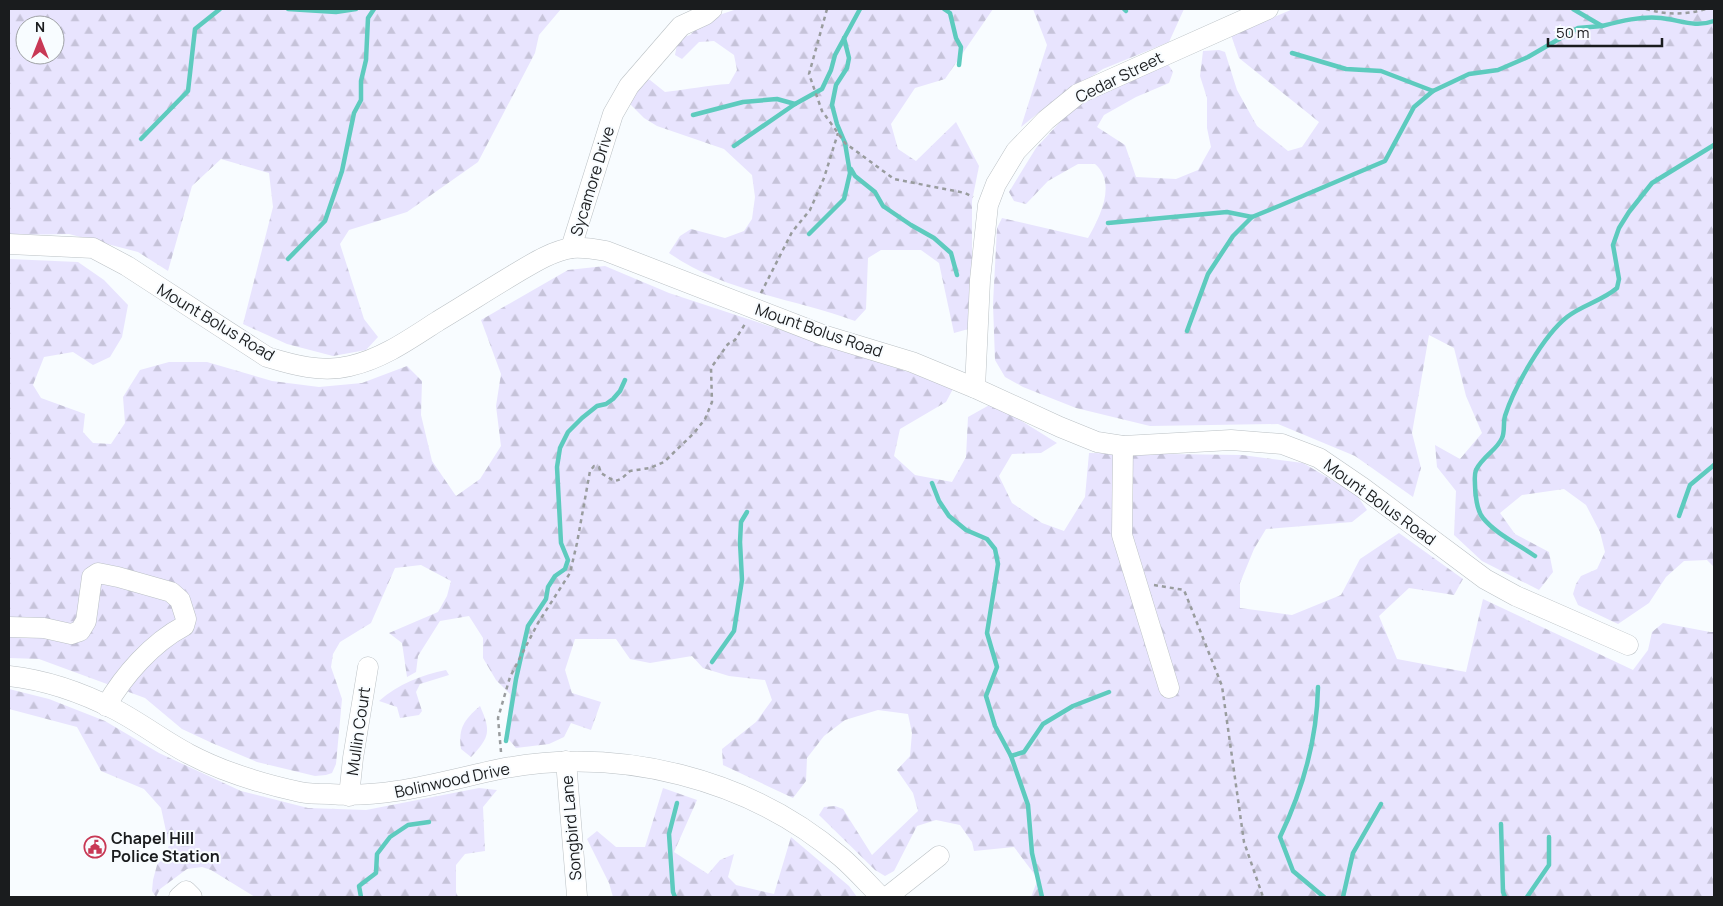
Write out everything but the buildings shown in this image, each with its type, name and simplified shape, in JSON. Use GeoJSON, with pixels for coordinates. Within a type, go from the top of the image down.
{"type":"FeatureCollection","features":[{"type":"Feature","properties":{"kind":"street","name":"Sycamore Drive"},"geometry":{"type":"LineString","coordinates":[[571,248],[612,114],[629,86],[681,26],[705,15],[712,9]]}},
{"type":"Feature","properties":{"kind":"street","name":"Cedar Street"},"geometry":{"type":"LineString","coordinates":[[976,388],[980,280],[988,205],[996,184],[1016,151],[1046,120],[1078,94],[1268,9]]}},
{"type":"Feature","properties":{"kind":"street","name":"Mount Bolus Road"},"geometry":{"type":"LineString","coordinates":[[9,244],[93,248],[127,266],[267,356],[294,365],[320,368],[348,367],[372,359],[402,345],[524,268],[547,256],[571,248],[589,248],[606,251],[824,334],[912,362],[976,388],[1097,442],[1122,446],[1231,440],[1282,444],[1319,458],[1363,488],[1485,579],[1516,596],[1628,644]]}},
{"type":"Feature","properties":{"kind":"street"},"geometry":{"type":"LineString","coordinates":[[1122,446],[1122,535],[1169,688]]}},
{"type":"Feature","properties":{"kind":"street"},"geometry":{"type":"LineString","coordinates":[[9,627],[44,628],[71,634],[80,631],[86,622],[92,577],[98,573],[171,592],[180,600],[186,619],[184,626],[168,634],[149,652],[115,691],[106,706]]}},
{"type":"Feature","properties":{"kind":"street","name":"Mullin Court"},"geometry":{"type":"LineString","coordinates":[[349,796],[353,758],[368,667]]}},
{"type":"Feature","properties":{"kind":"street","name":"Bolinwood Drive"},"geometry":{"type":"LineString","coordinates":[[9,676],[79,693],[106,706],[188,754],[255,780],[303,792],[349,796],[383,794],[501,769],[566,761],[609,762],[650,768],[692,778],[745,796],[796,825],[840,857],[881,897]]}},
{"type":"Feature","properties":{"kind":"street","name":"Songbird Lane"},"geometry":{"type":"LineString","coordinates":[[566,761],[577,896]]}},
{"type":"Feature","properties":{"kind":"street"},"geometry":{"type":"LineString","coordinates":[[886,897],[939,856]]}},
{"type":"Feature","properties":{"kind":"street"},"geometry":{"type":"LineString","coordinates":[[179,897],[186,891],[192,897]]}},
{"type":"Feature","properties":{"kind":"path"},"geometry":{"type":"LineString","coordinates":[[827,9],[809,74],[822,111],[845,143],[894,179],[965,193],[988,205]]}},
{"type":"Feature","properties":{"kind":"path"},"geometry":{"type":"LineString","coordinates":[[1646,9],[1660,13],[1689,14],[1706,9]]}},
{"type":"Feature","properties":{"kind":"path"},"geometry":{"type":"LineString","coordinates":[[501,754],[498,718],[510,677],[538,624],[570,573],[578,543],[590,471],[594,466],[599,467],[601,472],[614,481],[624,478],[630,471],[650,468],[664,462],[690,438],[705,419],[712,402],[711,368],[728,344],[735,340],[755,308],[792,232],[810,210],[824,178],[838,133]]}},
{"type":"Feature","properties":{"kind":"path"},"geometry":{"type":"LineString","coordinates":[[1136,581],[1184,590],[1222,686],[1244,842],[1263,897]]}},
{"type":"Feature","properties":{"kind":"green space"},"geometry":{"type":"Polygon","coordinates":[[[9,9],[561,9],[539,35],[535,53],[478,162],[407,212],[349,230],[340,244],[364,319],[378,337],[366,350],[333,356],[287,344],[243,324],[273,207],[269,173],[221,159],[192,186],[168,271],[138,252],[69,234],[9,235],[9,9]]]}},
{"type":"Feature","properties":{"kind":"green space"},"geometry":{"type":"Polygon","coordinates":[[[737,9],[993,9],[945,79],[915,88],[891,124],[898,149],[916,161],[956,122],[979,166],[972,201],[972,328],[954,333],[939,263],[921,250],[881,250],[868,258],[866,309],[855,321],[736,286],[690,266],[669,253],[680,236],[691,229],[725,238],[744,231],[752,219],[755,197],[752,175],[724,149],[657,126],[644,118],[628,102],[641,78],[650,80],[665,92],[729,84],[737,70],[734,55],[714,41],[699,42],[682,59],[675,55],[677,44],[683,37],[690,35],[707,19],[737,9]]]}},
{"type":"Feature","properties":{"kind":"green space"},"geometry":{"type":"Polygon","coordinates":[[[1033,9],[1184,9],[1169,42],[1103,69],[1047,106],[1021,127],[1047,45],[1033,9]]]}},
{"type":"Feature","properties":{"kind":"green space"},"geometry":{"type":"Polygon","coordinates":[[[1293,9],[1714,9],[1714,567],[1707,560],[1684,561],[1666,577],[1649,603],[1618,624],[1578,605],[1573,594],[1576,584],[1581,576],[1597,569],[1605,552],[1600,532],[1586,505],[1564,489],[1522,495],[1500,513],[1515,534],[1549,552],[1553,572],[1539,590],[1482,561],[1454,535],[1456,491],[1437,467],[1435,445],[1460,459],[1482,433],[1466,396],[1454,348],[1429,335],[1412,433],[1421,468],[1413,497],[1355,456],[1278,424],[1150,426],[1076,408],[1023,387],[1005,377],[995,360],[993,304],[997,228],[1002,218],[1088,238],[1101,210],[1106,190],[1102,172],[1095,164],[1078,164],[1048,181],[1026,204],[1014,201],[1009,192],[1036,148],[1073,108],[1166,61],[1173,72],[1169,83],[1136,97],[1104,115],[1097,127],[1125,145],[1136,177],[1176,179],[1198,170],[1211,147],[1207,128],[1207,98],[1200,76],[1203,51],[1219,50],[1225,52],[1237,90],[1257,126],[1288,151],[1302,147],[1319,122],[1239,58],[1231,35],[1293,9]]]}},
{"type":"Feature","properties":{"kind":"green space"},"geometry":{"type":"Polygon","coordinates":[[[9,259],[78,262],[104,280],[128,305],[122,337],[110,357],[93,365],[73,352],[44,357],[33,385],[41,398],[85,414],[83,432],[93,443],[111,444],[125,423],[123,397],[140,370],[169,362],[207,362],[272,381],[319,387],[362,383],[407,366],[422,381],[421,415],[432,461],[456,496],[480,479],[501,446],[496,406],[501,374],[481,320],[568,270],[605,266],[669,293],[954,387],[946,402],[900,429],[894,456],[915,475],[952,482],[966,457],[968,417],[993,403],[1057,443],[1041,453],[1012,454],[999,476],[1012,503],[1042,523],[1064,531],[1085,497],[1089,453],[1242,455],[1303,463],[1356,494],[1367,510],[1352,522],[1266,529],[1254,549],[1240,583],[1240,608],[1292,615],[1341,595],[1360,559],[1399,533],[1463,579],[1454,595],[1409,588],[1379,616],[1397,659],[1466,672],[1483,599],[1633,670],[1648,650],[1652,632],[1663,623],[1714,632],[1714,897],[1031,897],[1038,879],[1014,847],[974,851],[972,842],[960,825],[936,820],[917,826],[894,871],[885,876],[875,870],[819,815],[824,807],[835,806],[843,809],[872,855],[918,811],[913,793],[897,770],[910,756],[912,733],[908,714],[878,710],[845,720],[824,736],[807,758],[806,781],[793,798],[723,765],[722,749],[756,722],[772,700],[765,680],[729,676],[703,668],[692,656],[650,663],[630,659],[616,639],[575,639],[565,670],[572,693],[601,702],[591,730],[571,723],[564,737],[549,744],[516,748],[506,736],[510,694],[496,680],[483,658],[483,638],[469,616],[440,621],[418,656],[416,672],[407,677],[402,643],[389,633],[438,612],[447,596],[451,581],[421,565],[395,568],[371,623],[340,642],[333,654],[331,667],[342,699],[336,764],[332,773],[315,776],[257,762],[182,729],[145,698],[39,659],[9,658],[9,259]]]}},
{"type":"Feature","properties":{"kind":"green space"},"geometry":{"type":"Polygon","coordinates":[[[446,670],[449,675],[420,684],[416,692],[422,711],[419,715],[400,718],[397,707],[379,701],[411,681],[446,670]]]}},
{"type":"Feature","properties":{"kind":"green space"},"geometry":{"type":"Polygon","coordinates":[[[9,689],[49,699],[105,721],[159,753],[241,791],[308,808],[366,810],[479,788],[497,790],[483,807],[485,851],[465,854],[456,865],[456,892],[458,897],[255,897],[211,870],[202,867],[187,869],[160,889],[156,897],[152,891],[153,880],[157,865],[166,855],[169,845],[161,808],[144,789],[101,771],[77,727],[9,709],[9,689]]]}},
{"type":"Feature","properties":{"kind":"green space"},"geometry":{"type":"Polygon","coordinates":[[[480,706],[486,722],[487,733],[482,744],[471,757],[461,749],[460,735],[466,720],[480,706]]]}},
{"type":"Feature","properties":{"kind":"green space"},"geometry":{"type":"Polygon","coordinates":[[[663,788],[697,800],[674,852],[708,874],[720,860],[734,854],[728,877],[736,885],[774,894],[791,837],[849,886],[857,897],[613,897],[609,883],[587,839],[597,831],[616,847],[645,847],[663,788]]]}},
{"type":"Feature","properties":{"kind":"waterway"},"geometry":{"type":"LineString","coordinates":[[141,139],[188,91],[195,29],[220,9]]}},
{"type":"Feature","properties":{"kind":"waterway"},"geometry":{"type":"LineString","coordinates":[[288,9],[336,12],[356,9]]}},
{"type":"Feature","properties":{"kind":"waterway"},"geometry":{"type":"LineString","coordinates":[[288,259],[325,221],[342,171],[354,113],[361,100],[361,81],[366,60],[368,18],[374,9]]}},
{"type":"Feature","properties":{"kind":"waterway"},"geometry":{"type":"LineString","coordinates":[[693,115],[743,102],[777,99],[795,104],[822,89],[831,70],[835,55],[860,9]]}},
{"type":"Feature","properties":{"kind":"waterway"},"geometry":{"type":"LineString","coordinates":[[944,9],[950,13],[956,38],[961,47],[959,65]]}},
{"type":"Feature","properties":{"kind":"waterway"},"geometry":{"type":"LineString","coordinates":[[1573,9],[1602,26],[1639,18],[1661,18],[1694,24],[1714,21]]}},
{"type":"Feature","properties":{"kind":"waterway"},"geometry":{"type":"LineString","coordinates":[[1292,53],[1346,69],[1381,71],[1433,91],[1469,74],[1498,70],[1528,57],[1578,28],[1602,26]]}},
{"type":"Feature","properties":{"kind":"waterway"},"geometry":{"type":"LineString","coordinates":[[809,234],[844,199],[850,173],[845,143],[832,105],[836,85],[847,68],[849,58],[844,38]]}},
{"type":"Feature","properties":{"kind":"waterway"},"geometry":{"type":"LineString","coordinates":[[1108,223],[1227,212],[1252,217],[1385,161],[1414,107],[1433,91]]}},
{"type":"Feature","properties":{"kind":"waterway"},"geometry":{"type":"LineString","coordinates":[[734,146],[795,104]]}},
{"type":"Feature","properties":{"kind":"waterway"},"geometry":{"type":"LineString","coordinates":[[1535,556],[1501,534],[1483,518],[1476,498],[1476,470],[1500,442],[1505,416],[1515,391],[1531,362],[1549,336],[1567,317],[1617,288],[1619,279],[1613,245],[1619,228],[1629,212],[1652,183],[1714,145]]}},
{"type":"Feature","properties":{"kind":"waterway"},"geometry":{"type":"LineString","coordinates":[[851,169],[855,176],[875,192],[883,206],[934,238],[951,253],[957,275]]}},
{"type":"Feature","properties":{"kind":"waterway"},"geometry":{"type":"LineString","coordinates":[[1187,331],[1208,274],[1233,236],[1252,217]]}},
{"type":"Feature","properties":{"kind":"waterway"},"geometry":{"type":"LineString","coordinates":[[506,741],[516,679],[528,626],[546,599],[548,587],[555,576],[565,569],[568,560],[561,543],[557,467],[560,448],[568,432],[597,406],[606,404],[613,399],[620,391],[625,380]]}},
{"type":"Feature","properties":{"kind":"waterway"},"geometry":{"type":"LineString","coordinates":[[1679,516],[1690,485],[1714,465]]}},
{"type":"Feature","properties":{"kind":"waterway"},"geometry":{"type":"LineString","coordinates":[[932,483],[939,501],[949,516],[966,530],[987,539],[995,549],[998,564],[987,633],[997,667],[986,696],[995,726],[1011,756],[1028,805],[1032,853],[1042,897]]}},
{"type":"Feature","properties":{"kind":"waterway"},"geometry":{"type":"LineString","coordinates":[[712,662],[734,631],[742,580],[741,522],[747,512]]}},
{"type":"Feature","properties":{"kind":"waterway"},"geometry":{"type":"LineString","coordinates":[[1318,687],[1312,745],[1296,801],[1280,837],[1293,871],[1324,897]]}},
{"type":"Feature","properties":{"kind":"waterway"},"geometry":{"type":"LineString","coordinates":[[1011,756],[1024,752],[1043,724],[1073,706],[1109,692]]}},
{"type":"Feature","properties":{"kind":"waterway"},"geometry":{"type":"LineString","coordinates":[[675,897],[673,892],[669,834],[677,803]]}},
{"type":"Feature","properties":{"kind":"waterway"},"geometry":{"type":"LineString","coordinates":[[1343,897],[1353,853],[1381,804]]}},
{"type":"Feature","properties":{"kind":"waterway"},"geometry":{"type":"LineString","coordinates":[[361,897],[359,886],[376,873],[377,854],[390,837],[408,825],[429,822]]}},
{"type":"Feature","properties":{"kind":"waterway"},"geometry":{"type":"LineString","coordinates":[[1501,824],[1503,892],[1505,897]]}},
{"type":"Feature","properties":{"kind":"waterway"},"geometry":{"type":"LineString","coordinates":[[1527,897],[1549,865],[1549,837]]}},
{"type":"Feature","properties":{"kind":"place","name":"Chapel Hill Police Station"},"geometry":{"type":"Point","coordinates":[95,847]}}]}
